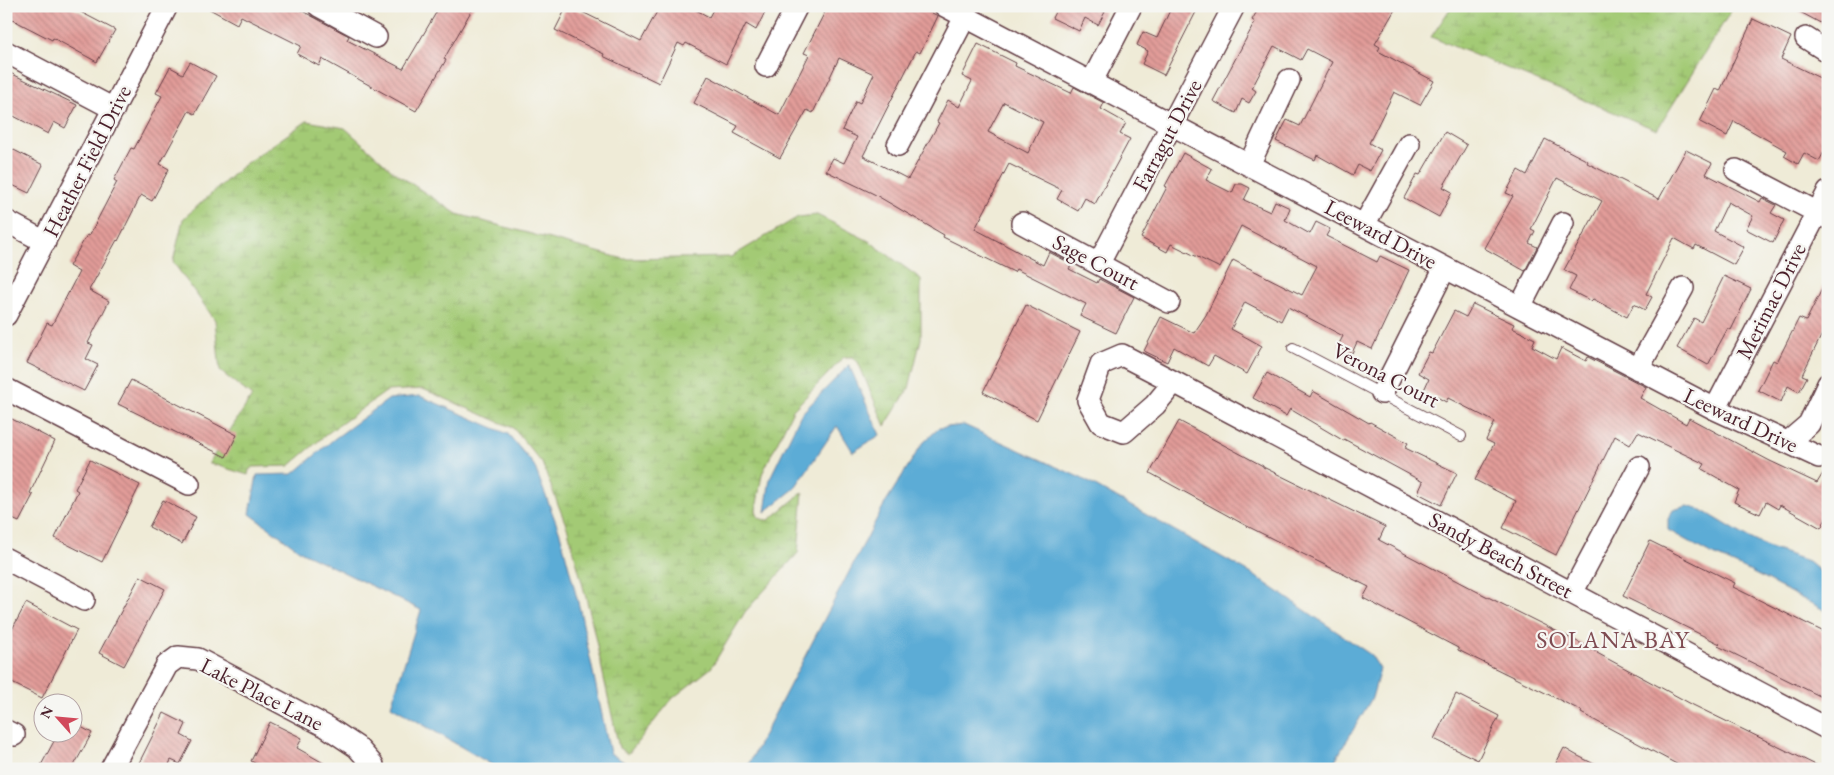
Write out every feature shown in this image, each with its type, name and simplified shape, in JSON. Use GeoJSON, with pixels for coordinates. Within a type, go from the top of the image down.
{"type":"FeatureCollection","features":[{"type":"Feature","properties":{"kind":"street","name":"Heather Field Drive"},"geometry":{"type":"LineString","coordinates":[[6,315],[167,6]]}},
{"type":"Feature","properties":{"kind":"street"},"geometry":{"type":"LineString","coordinates":[[319,6],[376,37]]}},
{"type":"Feature","properties":{"kind":"street"},"geometry":{"type":"LineString","coordinates":[[766,66],[797,6]]}},
{"type":"Feature","properties":{"kind":"street","name":"Leeward Drive"},"geometry":{"type":"LineString","coordinates":[[946,6],[1715,410],[1819,457]]}},
{"type":"Feature","properties":{"kind":"street"},"geometry":{"type":"LineString","coordinates":[[1091,82],[1131,6]]}},
{"type":"Feature","properties":{"kind":"street","name":"Farragut Drive"},"geometry":{"type":"LineString","coordinates":[[1099,263],[1234,6]]}},
{"type":"Feature","properties":{"kind":"street"},"geometry":{"type":"LineString","coordinates":[[898,145],[965,16]]}},
{"type":"Feature","properties":{"kind":"street"},"geometry":{"type":"LineString","coordinates":[[1806,38],[1828,52]]}},
{"type":"Feature","properties":{"kind":"street"},"geometry":{"type":"LineString","coordinates":[[6,52],[114,109]]}},
{"type":"Feature","properties":{"kind":"street"},"geometry":{"type":"LineString","coordinates":[[1249,165],[1289,80]]}},
{"type":"Feature","properties":{"kind":"street"},"geometry":{"type":"LineString","coordinates":[[1364,225],[1409,144]]}},
{"type":"Feature","properties":{"kind":"street"},"geometry":{"type":"LineString","coordinates":[[1736,170],[1822,215]]}},
{"type":"Feature","properties":{"kind":"street","name":"Merimac Drive"},"geometry":{"type":"LineString","coordinates":[[1715,410],[1822,215],[1828,192]]}},
{"type":"Feature","properties":{"kind":"street"},"geometry":{"type":"LineString","coordinates":[[6,221],[44,242]]}},
{"type":"Feature","properties":{"kind":"street","name":"Sage Court"},"geometry":{"type":"LineString","coordinates":[[1022,222],[1169,302]]}},
{"type":"Feature","properties":{"kind":"street"},"geometry":{"type":"LineString","coordinates":[[1520,307],[1563,223]]}},
{"type":"Feature","properties":{"kind":"street"},"geometry":{"type":"LineString","coordinates":[[1382,393],[1445,268]]}},
{"type":"Feature","properties":{"kind":"street"},"geometry":{"type":"LineString","coordinates":[[1638,369],[1684,288]]}},
{"type":"Feature","properties":{"kind":"street","name":"Sandy Beach Street"},"geometry":{"type":"LineString","coordinates":[[1174,382],[1828,729]]}},
{"type":"Feature","properties":{"kind":"street"},"geometry":{"type":"LineString","coordinates":[[1788,442],[1809,424],[1828,384]]}},
{"type":"Feature","properties":{"kind":"street"},"geometry":{"type":"LineString","coordinates":[[6,389],[189,484]]}},
{"type":"Feature","properties":{"kind":"street"},"geometry":{"type":"LineString","coordinates":[[1572,593],[1639,468]]}},
{"type":"Feature","properties":{"kind":"street"},"geometry":{"type":"LineString","coordinates":[[6,559],[84,600]]}},
{"type":"Feature","properties":{"kind":"street","name":"Lake Place Lane"},"geometry":{"type":"LineString","coordinates":[[112,769],[167,665],[178,657],[198,658],[327,727],[357,747],[372,765]]}},
{"type":"Feature","properties":{"kind":"lane","name":"Verona Court"},"geometry":{"type":"LineString","coordinates":[[1293,348],[1462,436]]}},
{"type":"Feature","properties":{"kind":"green space"},"geometry":{"type":"Polygon","coordinates":[[[1452,6],[1734,6],[1657,130],[1431,37],[1452,6]]]}},
{"type":"Feature","properties":{"kind":"green space"},"geometry":{"type":"Polygon","coordinates":[[[307,121],[345,128],[394,172],[457,214],[624,259],[731,257],[798,217],[817,215],[869,241],[921,279],[921,339],[909,388],[885,426],[858,362],[852,357],[844,357],[793,410],[762,474],[756,510],[760,518],[769,520],[803,492],[798,553],[745,612],[711,668],[673,698],[628,754],[619,748],[589,609],[568,530],[542,463],[513,428],[423,389],[387,391],[328,433],[289,466],[253,467],[249,470],[248,475],[209,463],[252,396],[220,371],[215,320],[173,262],[183,219],[245,164],[307,121]]]}},
{"type":"Feature","properties":{"kind":"water"},"geometry":{"type":"Polygon","coordinates":[[[849,365],[880,435],[853,452],[837,426],[794,489],[765,512],[770,478],[801,414],[849,365]]]}},
{"type":"Feature","properties":{"kind":"water"},"geometry":{"type":"Polygon","coordinates":[[[420,396],[508,434],[534,465],[560,533],[580,610],[610,753],[635,769],[499,769],[391,706],[421,610],[302,552],[250,514],[257,475],[293,474],[334,439],[389,399],[420,396]]]}},
{"type":"Feature","properties":{"kind":"water"},"geometry":{"type":"Polygon","coordinates":[[[964,425],[1081,478],[1252,574],[1371,655],[1380,669],[1372,698],[1330,769],[746,769],[885,503],[922,444],[939,428],[964,425]]]}},
{"type":"Feature","properties":{"kind":"water"},"geometry":{"type":"Polygon","coordinates":[[[1687,506],[1702,510],[1767,547],[1808,561],[1828,578],[1828,612],[1747,570],[1707,552],[1668,530],[1668,519],[1673,510],[1687,506]]]}},
{"type":"Feature","properties":{"kind":"building"},"geometry":{"type":"Polygon","coordinates":[[[6,6],[69,6],[115,30],[97,62],[6,15],[6,6]]]}},
{"type":"Feature","properties":{"kind":"building"},"geometry":{"type":"Polygon","coordinates":[[[204,6],[293,6],[349,36],[347,40],[403,69],[440,6],[474,6],[444,59],[446,60],[416,111],[322,59],[319,66],[297,54],[301,46],[241,16],[237,24],[204,6]]]}},
{"type":"Feature","properties":{"kind":"building"},"geometry":{"type":"Polygon","coordinates":[[[567,6],[641,41],[660,6],[689,6],[709,17],[715,6],[768,6],[756,30],[746,24],[726,64],[686,43],[684,46],[678,43],[659,83],[555,30],[567,6]]]}},
{"type":"Feature","properties":{"kind":"building"},"geometry":{"type":"Polygon","coordinates":[[[828,6],[918,6],[938,16],[920,53],[916,51],[863,156],[908,179],[939,123],[937,122],[948,100],[959,107],[972,81],[962,76],[978,44],[1016,63],[1015,66],[1071,93],[1074,87],[1104,103],[1101,109],[1126,123],[1120,134],[1130,139],[1095,204],[1085,198],[1078,211],[1057,199],[1062,190],[1009,164],[975,229],[1043,265],[1049,252],[1072,264],[1069,269],[1097,283],[1099,279],[1134,297],[1116,333],[1080,316],[1086,304],[1016,269],[1014,272],[943,237],[944,235],[874,194],[826,171],[833,158],[844,163],[857,137],[842,130],[856,101],[860,103],[874,74],[839,58],[813,113],[807,110],[780,158],[734,133],[738,126],[694,103],[708,76],[779,115],[809,55],[804,53],[828,6]],[[1004,102],[988,132],[1028,153],[1043,122],[1004,102]]]}},
{"type":"Feature","properties":{"kind":"building"},"geometry":{"type":"Polygon","coordinates":[[[1058,6],[1092,6],[1105,12],[1098,25],[1085,18],[1079,31],[1052,18],[1058,6]]]}},
{"type":"Feature","properties":{"kind":"building"},"geometry":{"type":"Polygon","coordinates":[[[1172,6],[1199,6],[1164,75],[1142,64],[1148,51],[1137,45],[1143,32],[1157,38],[1172,6]]]}},
{"type":"Feature","properties":{"kind":"building"},"geometry":{"type":"Polygon","coordinates":[[[1260,6],[1397,6],[1375,44],[1380,47],[1378,51],[1434,81],[1420,105],[1394,92],[1369,143],[1381,150],[1370,171],[1358,165],[1353,175],[1317,155],[1315,160],[1276,141],[1287,120],[1300,126],[1332,62],[1307,49],[1301,60],[1274,46],[1252,88],[1256,91],[1249,103],[1242,99],[1236,113],[1213,101],[1255,22],[1252,20],[1260,6]]]}},
{"type":"Feature","properties":{"kind":"building"},"geometry":{"type":"Polygon","coordinates":[[[1789,6],[1828,6],[1828,27],[1789,6]]]}},
{"type":"Feature","properties":{"kind":"building"},"geometry":{"type":"Polygon","coordinates":[[[1753,19],[1791,37],[1781,59],[1828,82],[1828,145],[1819,161],[1804,153],[1798,164],[1784,156],[1787,151],[1734,121],[1727,136],[1700,122],[1716,89],[1720,91],[1753,19]]]}},
{"type":"Feature","properties":{"kind":"building"},"geometry":{"type":"Polygon","coordinates":[[[190,62],[216,76],[195,114],[189,111],[160,164],[169,169],[152,201],[141,195],[118,241],[89,290],[109,301],[88,343],[93,345],[86,359],[98,365],[84,391],[27,363],[47,323],[52,325],[79,272],[69,266],[87,235],[89,236],[117,182],[114,180],[131,148],[134,149],[162,96],[156,93],[170,67],[183,74],[190,62]]]}},
{"type":"Feature","properties":{"kind":"building"},"geometry":{"type":"Polygon","coordinates":[[[6,71],[77,105],[65,128],[54,122],[48,134],[6,112],[6,71]]]}},
{"type":"Feature","properties":{"kind":"building"},"geometry":{"type":"Polygon","coordinates":[[[1445,132],[1467,145],[1443,187],[1452,192],[1439,217],[1404,198],[1417,174],[1420,175],[1445,132]]]}},
{"type":"Feature","properties":{"kind":"building"},"geometry":{"type":"Polygon","coordinates":[[[1545,139],[1588,161],[1587,163],[1659,199],[1686,150],[1712,163],[1706,174],[1760,202],[1762,198],[1776,205],[1771,213],[1784,220],[1773,243],[1746,229],[1753,216],[1728,202],[1714,231],[1744,247],[1734,265],[1696,245],[1694,249],[1674,238],[1646,294],[1652,297],[1645,310],[1634,304],[1627,317],[1593,299],[1591,301],[1569,290],[1576,276],[1564,270],[1602,201],[1557,178],[1531,229],[1535,231],[1529,243],[1537,247],[1525,271],[1484,248],[1513,196],[1506,193],[1518,170],[1527,175],[1545,139]]]}},
{"type":"Feature","properties":{"kind":"building"},"geometry":{"type":"Polygon","coordinates":[[[10,148],[43,165],[29,193],[6,182],[6,156],[10,148]]]}},
{"type":"Feature","properties":{"kind":"building"},"geometry":{"type":"Polygon","coordinates":[[[1183,153],[1212,169],[1206,180],[1232,193],[1236,184],[1242,184],[1250,188],[1244,200],[1270,212],[1275,201],[1290,208],[1285,220],[1310,234],[1316,222],[1330,229],[1326,236],[1377,262],[1380,256],[1409,270],[1372,349],[1357,342],[1352,353],[1338,346],[1343,336],[1288,307],[1281,321],[1245,302],[1231,329],[1262,346],[1247,374],[1214,356],[1208,366],[1174,347],[1167,362],[1144,351],[1161,317],[1194,333],[1206,315],[1233,260],[1302,295],[1317,266],[1241,226],[1220,268],[1171,244],[1167,252],[1141,238],[1167,187],[1165,186],[1183,153]]]}},
{"type":"Feature","properties":{"kind":"building"},"geometry":{"type":"Polygon","coordinates":[[[1724,276],[1751,289],[1731,330],[1728,328],[1708,365],[1677,348],[1694,318],[1701,322],[1724,276]]]}},
{"type":"Feature","properties":{"kind":"building"},"geometry":{"type":"Polygon","coordinates":[[[1828,277],[1828,322],[1802,375],[1807,377],[1799,392],[1788,386],[1781,402],[1758,390],[1773,360],[1777,362],[1799,318],[1806,321],[1828,277]]]}},
{"type":"Feature","properties":{"kind":"building"},"geometry":{"type":"Polygon","coordinates":[[[1473,304],[1514,324],[1512,328],[1535,339],[1532,346],[1556,359],[1561,348],[1586,361],[1588,357],[1646,387],[1640,398],[1686,424],[1689,418],[1770,461],[1817,483],[1828,465],[1828,515],[1821,528],[1780,505],[1778,509],[1766,502],[1760,514],[1734,502],[1739,490],[1702,469],[1705,464],[1638,432],[1630,445],[1615,436],[1556,555],[1503,528],[1516,501],[1475,480],[1494,444],[1486,440],[1495,422],[1448,398],[1446,402],[1424,390],[1429,379],[1418,373],[1429,352],[1432,353],[1454,311],[1466,317],[1473,304]]]}},
{"type":"Feature","properties":{"kind":"building"},"geometry":{"type":"Polygon","coordinates":[[[1026,305],[1080,332],[1037,420],[983,392],[1026,305]]]}},
{"type":"Feature","properties":{"kind":"building"},"geometry":{"type":"Polygon","coordinates":[[[1267,373],[1310,397],[1313,391],[1408,443],[1405,448],[1457,473],[1441,505],[1418,493],[1423,482],[1344,439],[1344,441],[1290,409],[1286,416],[1253,398],[1267,373]]]}},
{"type":"Feature","properties":{"kind":"building"},"geometry":{"type":"Polygon","coordinates":[[[131,380],[237,435],[226,457],[118,404],[131,380]]]}},
{"type":"Feature","properties":{"kind":"building"},"geometry":{"type":"Polygon","coordinates":[[[6,416],[55,441],[30,493],[33,495],[19,522],[6,516],[6,416]]]}},
{"type":"Feature","properties":{"kind":"building"},"geometry":{"type":"Polygon","coordinates":[[[1179,421],[1263,467],[1385,527],[1379,540],[1598,652],[1693,705],[1824,769],[1686,769],[1581,713],[1582,711],[1458,650],[1458,648],[1363,598],[1369,587],[1245,525],[1150,473],[1179,421]]]}},
{"type":"Feature","properties":{"kind":"building"},"geometry":{"type":"Polygon","coordinates":[[[90,460],[140,485],[102,562],[55,538],[78,491],[75,489],[90,460]]]}},
{"type":"Feature","properties":{"kind":"building"},"geometry":{"type":"Polygon","coordinates":[[[163,500],[196,517],[182,544],[149,527],[163,500]]]}},
{"type":"Feature","properties":{"kind":"building"},"geometry":{"type":"Polygon","coordinates":[[[1650,541],[1735,583],[1733,587],[1828,634],[1828,700],[1718,646],[1720,644],[1623,596],[1650,541]]]}},
{"type":"Feature","properties":{"kind":"building"},"geometry":{"type":"Polygon","coordinates":[[[140,576],[165,589],[124,666],[99,653],[140,576]]]}},
{"type":"Feature","properties":{"kind":"building"},"geometry":{"type":"Polygon","coordinates":[[[26,603],[77,630],[45,692],[32,693],[6,680],[6,641],[26,603]]]}},
{"type":"Feature","properties":{"kind":"building"},"geometry":{"type":"Polygon","coordinates":[[[1456,694],[1499,716],[1478,760],[1434,739],[1456,694]]]}},
{"type":"Feature","properties":{"kind":"building"},"geometry":{"type":"Polygon","coordinates":[[[164,713],[186,724],[181,735],[192,741],[180,764],[171,760],[167,769],[136,769],[164,713]]]}},
{"type":"Feature","properties":{"kind":"building"},"geometry":{"type":"Polygon","coordinates":[[[270,722],[302,738],[297,748],[334,769],[266,769],[251,761],[270,722]]]}},
{"type":"Feature","properties":{"kind":"building"},"geometry":{"type":"Polygon","coordinates":[[[82,728],[92,733],[72,769],[39,769],[54,742],[82,742],[82,728]]]}},
{"type":"Feature","properties":{"kind":"building"},"geometry":{"type":"Polygon","coordinates":[[[1564,748],[1576,755],[1604,769],[1553,769],[1564,748]]]}},
{"type":"Feature","properties":{"kind":"district","name":"SOLANA BAY"},"geometry":{"type":"Point","coordinates":[1613,639]}}]}
